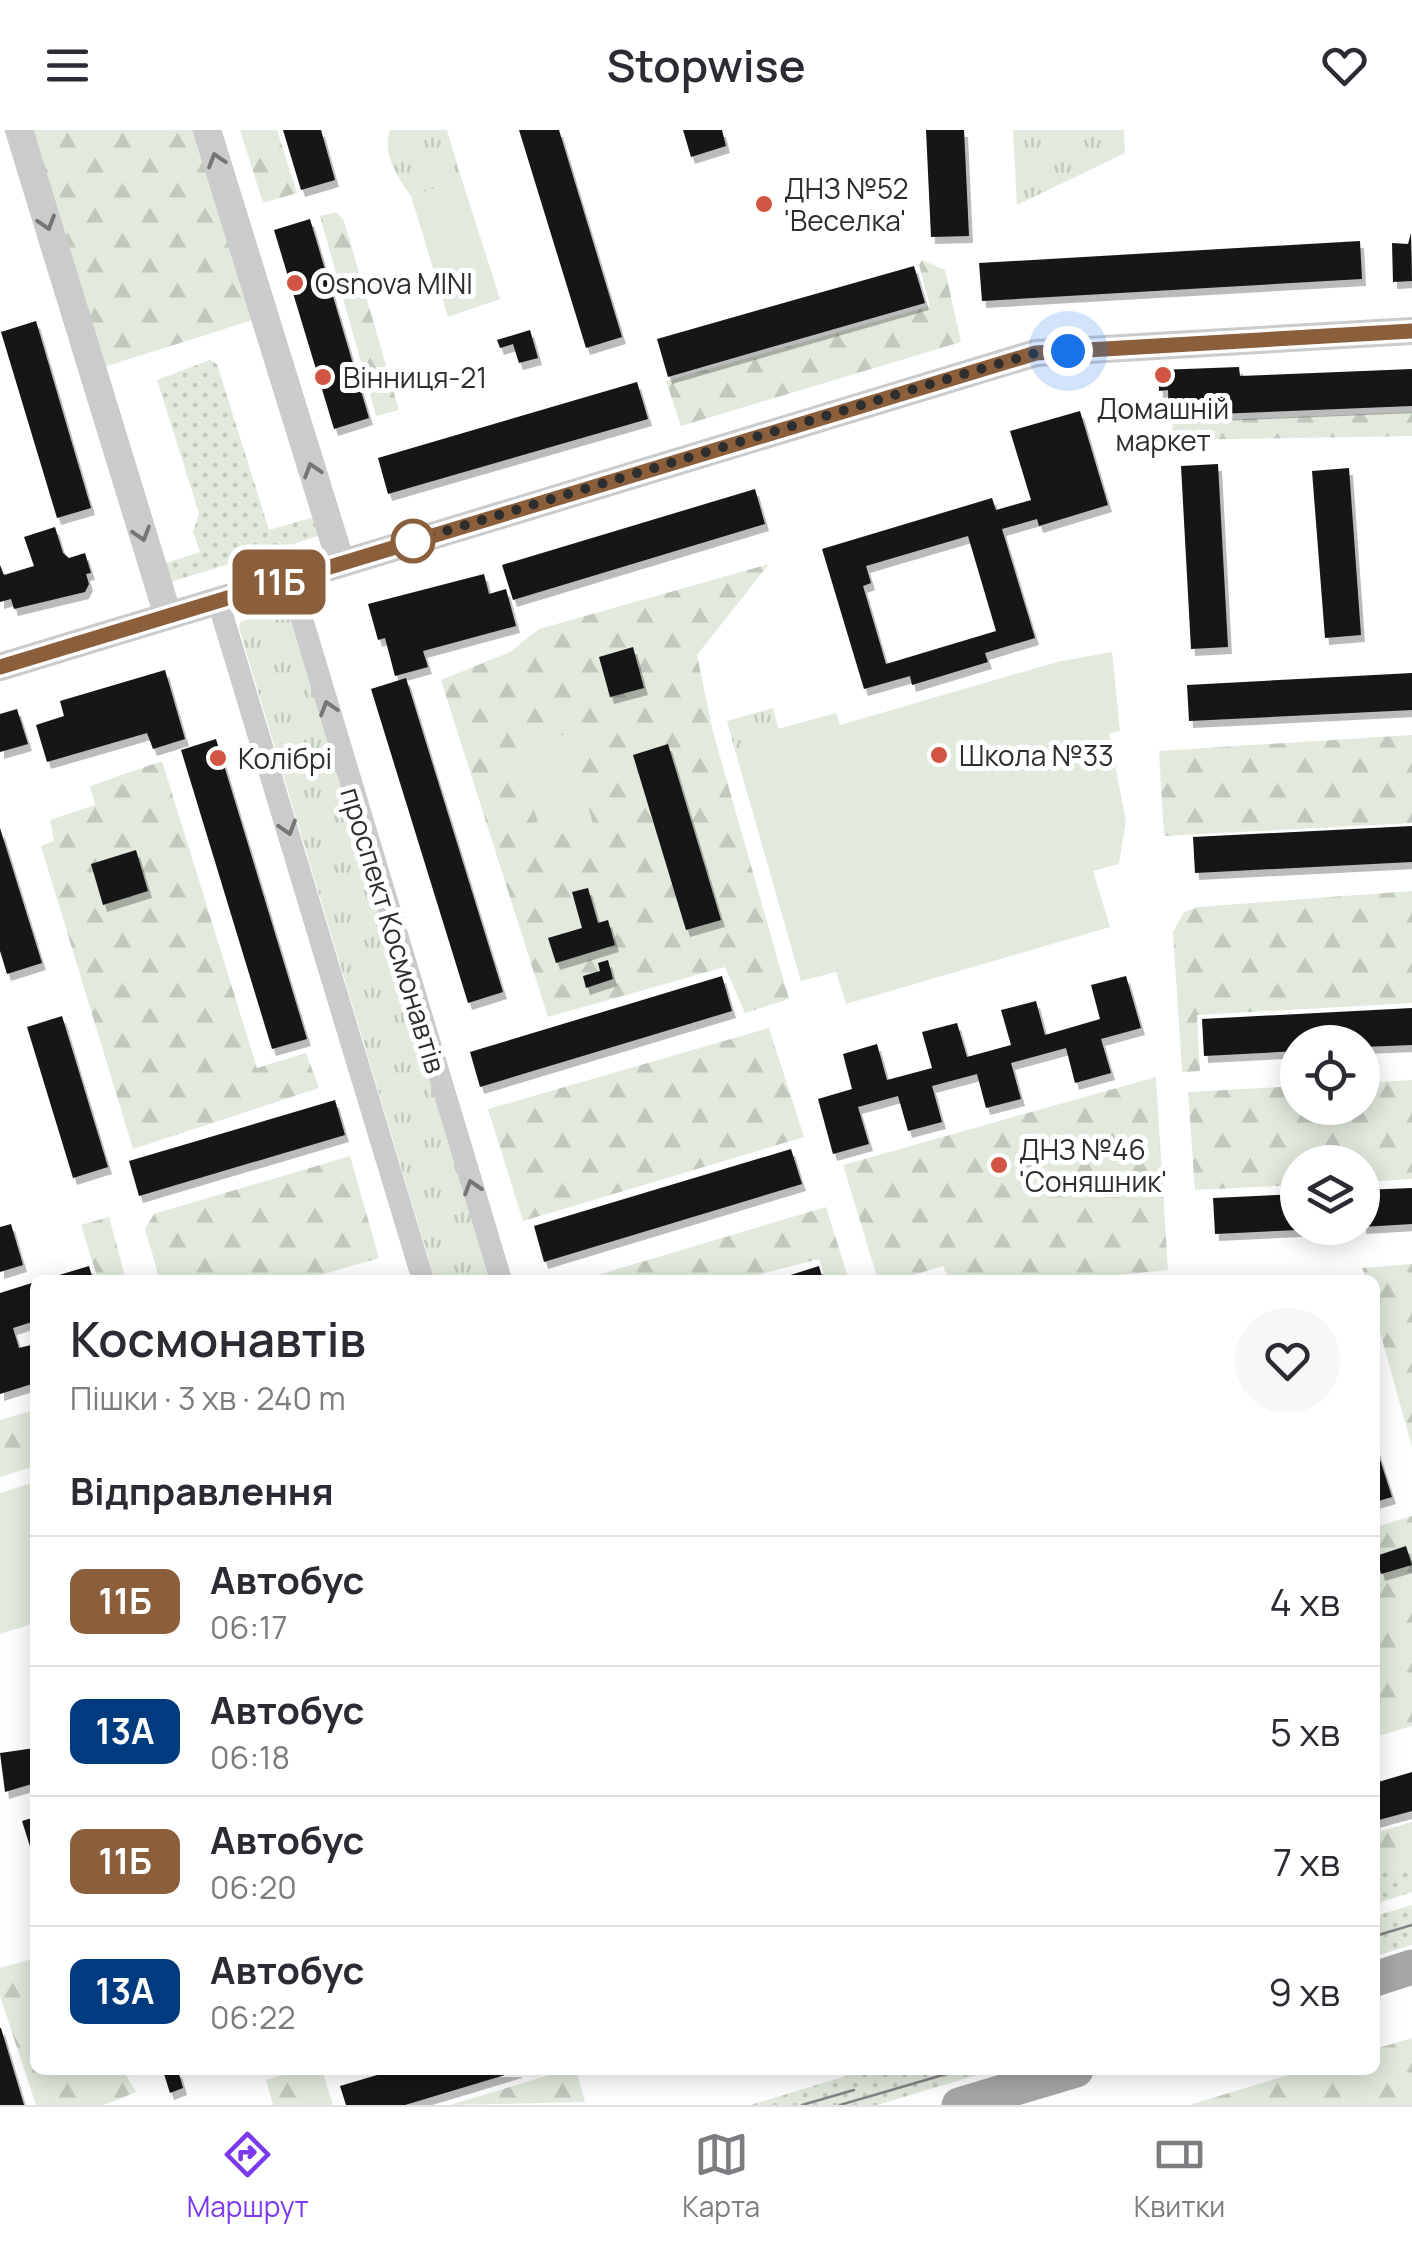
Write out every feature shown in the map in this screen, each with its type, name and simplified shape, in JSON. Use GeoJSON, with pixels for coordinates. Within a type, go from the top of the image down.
{"type":"FeatureCollection","features":[{"type":"Feature","properties":{"kind":"main road"},"geometry":{"type":"LineString","coordinates":[[1380,1977],[1412,1967]]}},
{"type":"Feature","properties":{"kind":"main road"},"geometry":{"type":"LineString","coordinates":[[959,2105],[1059,2075]]}},
{"type":"Feature","properties":{"kind":"street"},"geometry":{"type":"LineString","coordinates":[[19,130],[168,616]]}},
{"type":"Feature","properties":{"kind":"street"},"geometry":{"type":"LineString","coordinates":[[207,130],[340,563]]}},
{"type":"Feature","properties":{"kind":"street"},"geometry":{"type":"LineString","coordinates":[[0,667],[1036,353],[1412,331]]}},
{"type":"Feature","properties":{"kind":"street","name":"проспект Космонавтів"},"geometry":{"type":"LineString","coordinates":[[290,578],[499,1275]]}},
{"type":"Feature","properties":{"kind":"street"},"geometry":{"type":"LineString","coordinates":[[218,601],[421,1275]]}},
{"type":"Feature","properties":{"kind":"green space"},"geometry":{"type":"Polygon","coordinates":[[[32,130],[194,130],[253,320],[104,367],[32,130]]]}},
{"type":"Feature","properties":{"kind":"green space"},"geometry":{"type":"Polygon","coordinates":[[[240,130],[277,130],[297,193],[263,203],[240,130]]]}},
{"type":"Feature","properties":{"kind":"green space"},"geometry":{"type":"Polygon","coordinates":[[[390,130],[447,130],[462,180],[411,196],[389,157],[390,130]]]}},
{"type":"Feature","properties":{"kind":"green space"},"geometry":{"type":"Polygon","coordinates":[[[1013,130],[1124,130],[1125,153],[1017,205],[1013,130]]]}},
{"type":"Feature","properties":{"kind":"green space"},"geometry":{"type":"Polygon","coordinates":[[[462,180],[500,299],[448,317],[411,196],[462,180]]]}},
{"type":"Feature","properties":{"kind":"green space"},"geometry":{"type":"Polygon","coordinates":[[[336,212],[344,221],[399,410],[376,416],[320,216],[336,212]]]}},
{"type":"Feature","properties":{"kind":"green space"},"geometry":{"type":"Polygon","coordinates":[[[922,260],[945,270],[961,342],[681,426],[666,381],[930,306],[919,265],[922,260]]]}},
{"type":"Feature","properties":{"kind":"green space"},"geometry":{"type":"Polygon","coordinates":[[[210,360],[217,364],[269,530],[314,517],[318,536],[171,582],[163,564],[200,552],[193,532],[199,513],[157,380],[210,360]]]}},
{"type":"Feature","properties":{"kind":"green space"},"geometry":{"type":"Polygon","coordinates":[[[1412,412],[1412,436],[1174,440],[1172,422],[1412,412]]]}},
{"type":"Feature","properties":{"kind":"green space"},"geometry":{"type":"Polygon","coordinates":[[[769,564],[697,655],[713,732],[789,999],[745,1013],[725,967],[548,1017],[441,680],[510,652],[539,629],[769,564]]]}},
{"type":"Feature","properties":{"kind":"green space"},"geometry":{"type":"Polygon","coordinates":[[[287,608],[290,613],[489,1275],[433,1275],[240,622],[287,608]]]}},
{"type":"Feature","properties":{"kind":"green space"},"geometry":{"type":"Polygon","coordinates":[[[1112,652],[1120,731],[1109,733],[1126,821],[1119,864],[1093,871],[1110,927],[846,1004],[836,972],[801,981],[736,754],[781,741],[778,729],[836,713],[840,725],[1057,662],[1112,652]]]}},
{"type":"Feature","properties":{"kind":"green space"},"geometry":{"type":"Polygon","coordinates":[[[773,708],[782,741],[736,754],[727,721],[773,708]]]}},
{"type":"Feature","properties":{"kind":"green space"},"geometry":{"type":"Polygon","coordinates":[[[569,733],[593,824],[543,840],[516,748],[569,733]]]}},
{"type":"Feature","properties":{"kind":"green space"},"geometry":{"type":"Polygon","coordinates":[[[1412,735],[1412,823],[1164,836],[1159,751],[1412,735]]]}},
{"type":"Feature","properties":{"kind":"green space"},"geometry":{"type":"Polygon","coordinates":[[[162,761],[257,1068],[306,1053],[319,1088],[133,1149],[41,846],[54,841],[50,820],[95,805],[90,786],[162,761]]]}},
{"type":"Feature","properties":{"kind":"green space"},"geometry":{"type":"Polygon","coordinates":[[[1412,891],[1412,1003],[1197,1015],[1200,1071],[1182,1072],[1173,932],[1184,912],[1198,907],[1412,891]]]}},
{"type":"Feature","properties":{"kind":"green space"},"geometry":{"type":"Polygon","coordinates":[[[769,1028],[804,1137],[523,1221],[488,1109],[769,1028]]]}},
{"type":"Feature","properties":{"kind":"green space"},"geometry":{"type":"Polygon","coordinates":[[[1156,1077],[1168,1270],[1120,1275],[947,1275],[943,1266],[913,1275],[876,1275],[843,1165],[1156,1077]]]}},
{"type":"Feature","properties":{"kind":"green space"},"geometry":{"type":"Polygon","coordinates":[[[1412,1080],[1412,1179],[1380,1181],[1380,1145],[1280,1145],[1280,1186],[1195,1190],[1188,1092],[1280,1087],[1280,1125],[1380,1125],[1380,1082],[1412,1080]]]}},
{"type":"Feature","properties":{"kind":"green space"},"geometry":{"type":"Polygon","coordinates":[[[350,1156],[379,1258],[321,1275],[159,1275],[145,1229],[154,1214],[350,1156]]]}},
{"type":"Feature","properties":{"kind":"green space"},"geometry":{"type":"Polygon","coordinates":[[[826,1207],[847,1275],[824,1275],[819,1259],[757,1275],[597,1275],[826,1207]]]}},
{"type":"Feature","properties":{"kind":"green space"},"geometry":{"type":"Polygon","coordinates":[[[109,1217],[125,1275],[96,1275],[81,1225],[109,1217]]]}},
{"type":"Feature","properties":{"kind":"green space"},"geometry":{"type":"Polygon","coordinates":[[[1412,1264],[1412,1447],[1380,1332],[1380,1275],[1364,1275],[1362,1268],[1412,1264]]]}},
{"type":"Feature","properties":{"kind":"green space"},"geometry":{"type":"Polygon","coordinates":[[[30,1411],[30,1468],[0,1477],[0,1420],[30,1411]]]}},
{"type":"Feature","properties":{"kind":"green space"},"geometry":{"type":"Polygon","coordinates":[[[30,1484],[30,1625],[0,1634],[0,1493],[30,1484]]]}},
{"type":"Feature","properties":{"kind":"green space"},"geometry":{"type":"Polygon","coordinates":[[[1412,1516],[1412,1726],[1380,1736],[1380,1526],[1412,1516]]]}},
{"type":"Feature","properties":{"kind":"green space"},"geometry":{"type":"Polygon","coordinates":[[[1412,1822],[1412,1863],[1380,1873],[1380,1832],[1412,1822]]]}},
{"type":"Feature","properties":{"kind":"green space"},"geometry":{"type":"Polygon","coordinates":[[[1412,1863],[1412,1892],[1380,1902],[1380,1873],[1412,1863]]]}},
{"type":"Feature","properties":{"kind":"green space"},"geometry":{"type":"Polygon","coordinates":[[[1412,1905],[1412,1945],[1380,1955],[1380,1915],[1412,1905]]]}},
{"type":"Feature","properties":{"kind":"green space"},"geometry":{"type":"Polygon","coordinates":[[[30,1959],[30,2075],[126,2075],[136,2092],[104,2105],[36,2105],[0,1996],[0,1968],[30,1959]]]}},
{"type":"Feature","properties":{"kind":"green space"},"geometry":{"type":"Polygon","coordinates":[[[1412,2038],[1412,2105],[1189,2105],[1288,2075],[1380,2075],[1380,2048],[1412,2038]]]}},
{"type":"Feature","properties":{"kind":"green space"},"geometry":{"type":"Polygon","coordinates":[[[282,2075],[324,2075],[333,2105],[273,2105],[266,2080],[282,2075]]]}},
{"type":"Feature","properties":{"kind":"green space"},"geometry":{"type":"Polygon","coordinates":[[[549,2075],[577,2075],[585,2102],[450,2105],[549,2075]]]}},
{"type":"Feature","properties":{"kind":"green space"},"geometry":{"type":"Polygon","coordinates":[[[849,2075],[977,2075],[877,2105],[750,2105],[849,2075]]]}},
{"type":"Feature","properties":{"kind":"building"},"geometry":{"type":"Polygon","coordinates":[[[283,130],[321,130],[335,180],[301,190],[283,130]]]}},
{"type":"Feature","properties":{"kind":"building"},"geometry":{"type":"Polygon","coordinates":[[[519,130],[559,130],[622,337],[586,348],[519,130]]]}},
{"type":"Feature","properties":{"kind":"building"},"geometry":{"type":"Polygon","coordinates":[[[683,130],[722,130],[726,146],[691,157],[683,130]]]}},
{"type":"Feature","properties":{"kind":"building"},"geometry":{"type":"Polygon","coordinates":[[[926,130],[964,130],[969,236],[931,237],[926,130]]]}},
{"type":"Feature","properties":{"kind":"building"},"geometry":{"type":"Polygon","coordinates":[[[310,219],[369,418],[334,429],[274,230],[310,219]]]}},
{"type":"Feature","properties":{"kind":"building"},"geometry":{"type":"Polygon","coordinates":[[[1411,233],[1412,281],[1393,282],[1392,243],[1408,244],[1411,233]]]}},
{"type":"Feature","properties":{"kind":"building"},"geometry":{"type":"Polygon","coordinates":[[[1360,241],[1362,279],[982,301],[979,263],[1360,241]]]}},
{"type":"Feature","properties":{"kind":"building"},"geometry":{"type":"Polygon","coordinates":[[[914,266],[925,303],[668,377],[657,339],[914,266]]]}},
{"type":"Feature","properties":{"kind":"building"},"geometry":{"type":"Polygon","coordinates":[[[36,321],[91,508],[57,518],[1,332],[36,321]]]}},
{"type":"Feature","properties":{"kind":"building"},"geometry":{"type":"Polygon","coordinates":[[[530,330],[538,358],[519,363],[513,344],[500,348],[497,340],[530,330]]]}},
{"type":"Feature","properties":{"kind":"building"},"geometry":{"type":"Polygon","coordinates":[[[1239,367],[1240,376],[1412,369],[1412,406],[1169,416],[1168,390],[1159,391],[1158,370],[1239,367]]]}},
{"type":"Feature","properties":{"kind":"building"},"geometry":{"type":"Polygon","coordinates":[[[637,382],[648,419],[388,494],[378,458],[637,382]]]}},
{"type":"Feature","properties":{"kind":"building"},"geometry":{"type":"Polygon","coordinates":[[[1080,411],[1108,505],[1039,526],[1037,519],[1002,529],[1035,638],[985,653],[988,662],[912,685],[910,676],[864,689],[822,549],[992,498],[996,510],[1031,500],[1010,431],[1080,411]],[[968,536],[866,566],[871,583],[863,586],[886,664],[996,631],[968,536]]]}},
{"type":"Feature","properties":{"kind":"building"},"geometry":{"type":"Polygon","coordinates":[[[1218,464],[1228,647],[1191,649],[1181,466],[1218,464]]]}},
{"type":"Feature","properties":{"kind":"building"},"geometry":{"type":"Polygon","coordinates":[[[1349,468],[1361,635],[1325,638],[1312,471],[1349,468]]]}},
{"type":"Feature","properties":{"kind":"building"},"geometry":{"type":"Polygon","coordinates":[[[755,489],[765,524],[513,600],[502,565],[755,489]]]}},
{"type":"Feature","properties":{"kind":"building"},"geometry":{"type":"Polygon","coordinates":[[[55,527],[63,553],[69,558],[85,553],[91,573],[86,574],[89,584],[85,592],[14,609],[11,599],[0,602],[0,565],[4,575],[34,566],[24,537],[55,527]]]}},
{"type":"Feature","properties":{"kind":"building"},"geometry":{"type":"Polygon","coordinates":[[[484,574],[489,594],[506,589],[516,626],[423,651],[428,667],[395,676],[385,638],[378,640],[368,604],[484,574]]]}},
{"type":"Feature","properties":{"kind":"building"},"geometry":{"type":"Polygon","coordinates":[[[633,647],[644,688],[610,697],[599,657],[633,647]]]}},
{"type":"Feature","properties":{"kind":"building"},"geometry":{"type":"Polygon","coordinates":[[[165,670],[185,739],[153,749],[147,733],[47,762],[36,725],[64,716],[60,701],[165,670]]]}},
{"type":"Feature","properties":{"kind":"building"},"geometry":{"type":"Polygon","coordinates":[[[1412,673],[1412,710],[1189,721],[1187,685],[1412,673]]]}},
{"type":"Feature","properties":{"kind":"building"},"geometry":{"type":"Polygon","coordinates":[[[406,678],[503,992],[468,1003],[371,689],[406,678]]]}},
{"type":"Feature","properties":{"kind":"building"},"geometry":{"type":"Polygon","coordinates":[[[17,709],[28,744],[0,752],[0,714],[17,709]]]}},
{"type":"Feature","properties":{"kind":"building"},"geometry":{"type":"Polygon","coordinates":[[[216,739],[307,1039],[272,1049],[181,750],[216,739]]]}},
{"type":"Feature","properties":{"kind":"building"},"geometry":{"type":"Polygon","coordinates":[[[668,744],[721,920],[686,930],[633,755],[668,744]]]}},
{"type":"Feature","properties":{"kind":"building"},"geometry":{"type":"Polygon","coordinates":[[[1412,826],[1412,862],[1195,873],[1193,837],[1412,826]]]}},
{"type":"Feature","properties":{"kind":"building"},"geometry":{"type":"Polygon","coordinates":[[[0,828],[42,963],[7,974],[0,951],[0,828]]]}},
{"type":"Feature","properties":{"kind":"building"},"geometry":{"type":"Polygon","coordinates":[[[136,850],[148,891],[103,905],[91,864],[136,850]]]}},
{"type":"Feature","properties":{"kind":"building"},"geometry":{"type":"Polygon","coordinates":[[[588,888],[598,923],[608,920],[615,945],[556,963],[548,938],[582,928],[572,892],[588,888]]]}},
{"type":"Feature","properties":{"kind":"building"},"geometry":{"type":"Polygon","coordinates":[[[608,960],[613,979],[586,988],[583,976],[600,971],[598,963],[608,960]]]}},
{"type":"Feature","properties":{"kind":"building"},"geometry":{"type":"Polygon","coordinates":[[[722,976],[732,1011],[480,1087],[470,1052],[722,976]]]}},
{"type":"Feature","properties":{"kind":"building"},"geometry":{"type":"Polygon","coordinates":[[[1126,976],[1141,1028],[1101,1039],[1111,1073],[1075,1083],[1066,1048],[1011,1063],[1021,1099],[986,1108],[977,1074],[932,1086],[942,1122],[908,1131],[898,1096],[858,1107],[869,1144],[833,1154],[818,1099],[852,1089],[843,1054],[877,1044],[887,1080],[932,1068],[922,1032],[957,1023],[967,1057],[1011,1045],[1001,1010],[1036,1001],[1045,1035],[1100,1019],[1091,985],[1126,976]]]}},
{"type":"Feature","properties":{"kind":"building"},"geometry":{"type":"Polygon","coordinates":[[[1412,1008],[1412,1045],[1380,1046],[1380,1025],[1280,1025],[1280,1052],[1204,1056],[1202,1019],[1412,1008]]]}},
{"type":"Feature","properties":{"kind":"building"},"geometry":{"type":"Polygon","coordinates":[[[62,1016],[108,1167],[73,1178],[27,1027],[62,1016]]]}},
{"type":"Feature","properties":{"kind":"building"},"geometry":{"type":"Polygon","coordinates":[[[335,1100],[345,1135],[139,1196],[129,1161],[335,1100]]]}},
{"type":"Feature","properties":{"kind":"building"},"geometry":{"type":"Polygon","coordinates":[[[791,1149],[802,1184],[544,1262],[534,1226],[791,1149]]]}},
{"type":"Feature","properties":{"kind":"building"},"geometry":{"type":"Polygon","coordinates":[[[1412,1188],[1412,1224],[1380,1226],[1380,1189],[1412,1188]]]}},
{"type":"Feature","properties":{"kind":"building"},"geometry":{"type":"Polygon","coordinates":[[[1280,1195],[1280,1231],[1215,1234],[1213,1198],[1280,1195]]]}},
{"type":"Feature","properties":{"kind":"building"},"geometry":{"type":"Polygon","coordinates":[[[11,1224],[23,1265],[0,1272],[0,1227],[11,1224]]]}},
{"type":"Feature","properties":{"kind":"building"},"geometry":{"type":"Polygon","coordinates":[[[89,1266],[92,1275],[59,1275],[89,1266]]]}},
{"type":"Feature","properties":{"kind":"building"},"geometry":{"type":"Polygon","coordinates":[[[819,1266],[822,1275],[791,1275],[819,1266]]]}},
{"type":"Feature","properties":{"kind":"building"},"geometry":{"type":"Polygon","coordinates":[[[30,1284],[30,1323],[13,1328],[19,1348],[30,1345],[30,1385],[0,1394],[0,1293],[30,1284]]]}},
{"type":"Feature","properties":{"kind":"building"},"geometry":{"type":"Polygon","coordinates":[[[1380,1460],[1392,1497],[1380,1501],[1380,1460]]]}},
{"type":"Feature","properties":{"kind":"building"},"geometry":{"type":"Polygon","coordinates":[[[1406,1546],[1412,1565],[1381,1574],[1380,1555],[1406,1546]]]}},
{"type":"Feature","properties":{"kind":"building"},"geometry":{"type":"Polygon","coordinates":[[[30,1749],[30,1784],[5,1792],[0,1753],[30,1749]]]}},
{"type":"Feature","properties":{"kind":"building"},"geometry":{"type":"Polygon","coordinates":[[[1412,1772],[1412,1811],[1380,1820],[1380,1782],[1412,1772]]]}},
{"type":"Feature","properties":{"kind":"building"},"geometry":{"type":"Polygon","coordinates":[[[30,1819],[30,1846],[22,1821],[30,1819]]]}},
{"type":"Feature","properties":{"kind":"building"},"geometry":{"type":"Polygon","coordinates":[[[1,2028],[24,2105],[0,2105],[1,2028]]]}},
{"type":"Feature","properties":{"kind":"building"},"geometry":{"type":"Polygon","coordinates":[[[164,2075],[179,2075],[183,2088],[170,2093],[164,2075]]]}},
{"type":"Feature","properties":{"kind":"building"},"geometry":{"type":"Polygon","coordinates":[[[377,2075],[505,2075],[405,2105],[346,2105],[340,2086],[377,2075]]]}},
{"type":"Feature","properties":{"kind":"tram line"},"geometry":{"type":"LineString","coordinates":[[1380,1935],[1412,1925]]}},
{"type":"Feature","properties":{"kind":"tram line"},"geometry":{"type":"LineString","coordinates":[[840,2105],[943,2075]]}},
{"type":"Feature","properties":{"kind":"tram line"},"geometry":{"type":"LineString","coordinates":[[802,2105],[854,2090]]}},
{"type":"Feature","properties":{"kind":"bus line","name":"11Б"},"geometry":{"type":"LineString","coordinates":[[0,667],[1036,353],[1412,331]]}},
{"type":"Feature","properties":{"kind":"place","name":"ДНЗ №52 'Веселка'"},"geometry":{"type":"Point","coordinates":[764,204]}},
{"type":"Feature","properties":{"kind":"place","name":"Osnova MINI"},"geometry":{"type":"Point","coordinates":[295,283]}},
{"type":"Feature","properties":{"kind":"place","name":"Домашній маркет"},"geometry":{"type":"Point","coordinates":[1163,375]}},
{"type":"Feature","properties":{"kind":"place","name":"Вінниця-21"},"geometry":{"type":"Point","coordinates":[323,377]}},
{"type":"Feature","properties":{"kind":"place","name":"Школа №33"},"geometry":{"type":"Point","coordinates":[939,755]}},
{"type":"Feature","properties":{"kind":"place","name":"Колібрі"},"geometry":{"type":"Point","coordinates":[218,758]}},
{"type":"Feature","properties":{"kind":"place","name":"ДНЗ №46 'Соняшник'"},"geometry":{"type":"Point","coordinates":[999,1165]}},
{"type":"Feature","properties":{"kind":"route"},"geometry":{"type":"LineString","coordinates":[[413,541],[977,370],[1036,353],[1068,351]]}}]}
